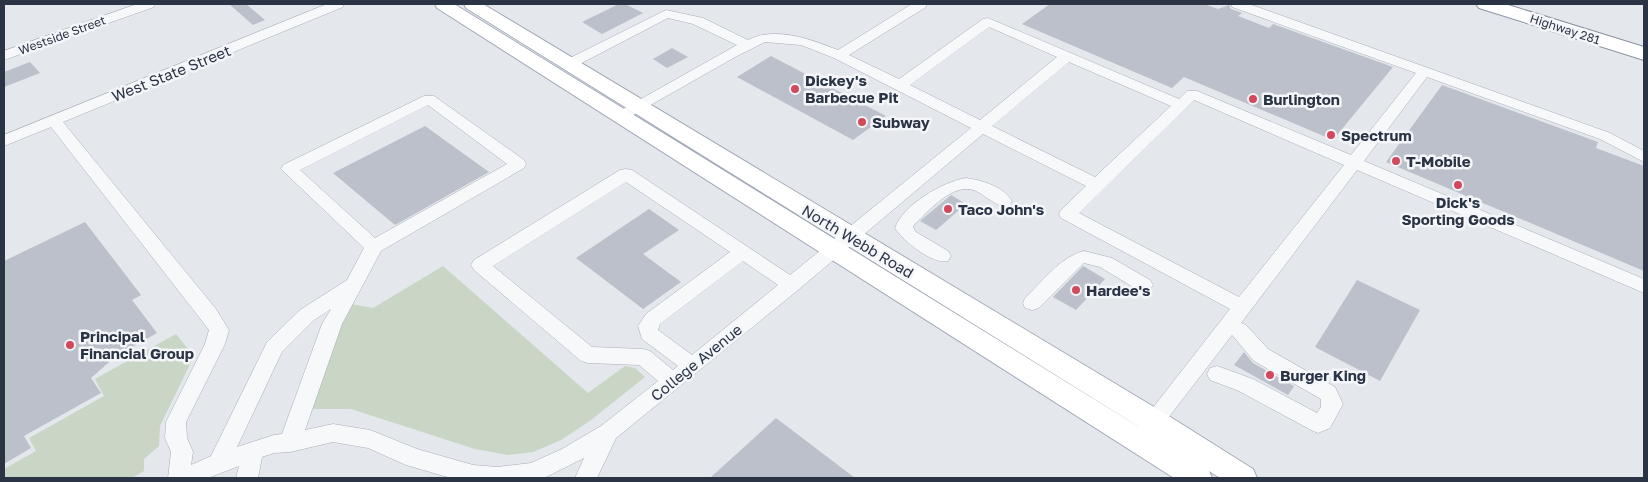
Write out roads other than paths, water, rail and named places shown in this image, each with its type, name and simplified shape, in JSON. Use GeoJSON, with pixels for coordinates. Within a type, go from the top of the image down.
{"type":"FeatureCollection","features":[{"type":"Feature","properties":{"kind":"highway","name":"Highway 281"},"geometry":{"type":"LineString","coordinates":[[1486,4],[1644,54]]}},
{"type":"Feature","properties":{"kind":"highway","name":"Highway 281"},"geometry":{"type":"LineString","coordinates":[[1520,4],[1644,42]]}},
{"type":"Feature","properties":{"kind":"main road","name":"North Webb Road"},"geometry":{"type":"LineString","coordinates":[[443,4],[629,111],[843,243],[1154,422],[1243,478]]}},
{"type":"Feature","properties":{"kind":"main road","name":"North Webb Road"},"geometry":{"type":"LineString","coordinates":[[472,4],[569,64],[629,111]]}},
{"type":"Feature","properties":{"kind":"main road","name":"North Webb Road"},"geometry":{"type":"LineString","coordinates":[[843,243],[1139,442],[1198,478]]}},
{"type":"Feature","properties":{"kind":"street","name":"Westside Street"},"geometry":{"type":"LineString","coordinates":[[4,56],[149,4]]}},
{"type":"Feature","properties":{"kind":"street","name":"West State Street"},"geometry":{"type":"LineString","coordinates":[[4,141],[338,4]]}},
{"type":"Feature","properties":{"kind":"street"},"geometry":{"type":"LineString","coordinates":[[839,55],[921,4]]}},
{"type":"Feature","properties":{"kind":"street"},"geometry":{"type":"LineString","coordinates":[[1237,4],[1604,136],[1644,157]]}},
{"type":"Feature","properties":{"kind":"street"},"geometry":{"type":"LineString","coordinates":[[569,64],[666,14],[677,14],[697,19],[747,45]]}},
{"type":"Feature","properties":{"kind":"street"},"geometry":{"type":"LineString","coordinates":[[900,84],[988,22],[1181,105]]}},
{"type":"Feature","properties":{"kind":"street"},"geometry":{"type":"LineString","coordinates":[[629,111],[747,45],[763,38],[803,40],[900,84],[1097,185]]}},
{"type":"Feature","properties":{"kind":"street","name":"College Avenue"},"geometry":{"type":"LineString","coordinates":[[186,478],[219,463],[274,444],[290,443],[333,433],[370,439],[451,473],[496,477],[536,476],[608,432],[692,366],[1067,56]]}},
{"type":"Feature","properties":{"kind":"street"},"geometry":{"type":"LineString","coordinates":[[1139,442],[1424,72]]}},
{"type":"Feature","properties":{"kind":"street"},"geometry":{"type":"LineString","coordinates":[[1242,306],[1067,214],[1192,94],[1644,286]]}},
{"type":"Feature","properties":{"kind":"street"},"geometry":{"type":"LineString","coordinates":[[290,443],[332,324],[374,247],[518,164],[430,99],[289,169],[374,247]]}},
{"type":"Feature","properties":{"kind":"street"},"geometry":{"type":"LineString","coordinates":[[54,121],[209,314],[218,330],[215,344],[176,422],[176,438],[182,452],[179,478]]}},
{"type":"Feature","properties":{"kind":"street"},"geometry":{"type":"LineString","coordinates":[[673,381],[644,357],[588,355],[480,265],[626,174],[792,285]]}},
{"type":"Feature","properties":{"kind":"street"},"geometry":{"type":"LineString","coordinates":[[942,256],[910,236],[904,228],[906,222],[945,190],[954,185],[968,183],[978,185],[1004,201]]}},
{"type":"Feature","properties":{"kind":"street"},"geometry":{"type":"LineString","coordinates":[[692,366],[649,334],[648,326],[653,319],[743,252]]}},
{"type":"Feature","properties":{"kind":"street"},"geometry":{"type":"LineString","coordinates":[[1032,303],[1070,265],[1084,257],[1101,262],[1144,285]]}},
{"type":"Feature","properties":{"kind":"street"},"geometry":{"type":"LineString","coordinates":[[219,463],[274,347],[307,315],[353,286]]}},
{"type":"Feature","properties":{"kind":"street"},"geometry":{"type":"LineString","coordinates":[[1217,374],[1246,385],[1318,424],[1323,422],[1333,405],[1333,399],[1328,393],[1261,355],[1239,330]]}},
{"type":"Feature","properties":{"kind":"street"},"geometry":{"type":"LineString","coordinates":[[586,478],[608,432]]}},
{"type":"Feature","properties":{"kind":"street"},"geometry":{"type":"LineString","coordinates":[[247,478],[253,451]]}},
{"type":"Feature","properties":{"kind":"place","name":"Dickey's Barbecue Pit"},"geometry":{"type":"Point","coordinates":[795,89]}},
{"type":"Feature","properties":{"kind":"place","name":"Burlington"},"geometry":{"type":"Point","coordinates":[1253,99]}},
{"type":"Feature","properties":{"kind":"place","name":"Subway"},"geometry":{"type":"Point","coordinates":[862,122]}},
{"type":"Feature","properties":{"kind":"place","name":"Spectrum"},"geometry":{"type":"Point","coordinates":[1331,135]}},
{"type":"Feature","properties":{"kind":"place","name":"T-Mobile"},"geometry":{"type":"Point","coordinates":[1396,161]}},
{"type":"Feature","properties":{"kind":"place","name":"Dick's Sporting Goods"},"geometry":{"type":"Point","coordinates":[1458,185]}},
{"type":"Feature","properties":{"kind":"place","name":"Taco John's"},"geometry":{"type":"Point","coordinates":[948,209]}},
{"type":"Feature","properties":{"kind":"place","name":"Hardee's"},"geometry":{"type":"Point","coordinates":[1076,290]}},
{"type":"Feature","properties":{"kind":"place","name":"Principal Financial Group"},"geometry":{"type":"Point","coordinates":[70,345]}},
{"type":"Feature","properties":{"kind":"place","name":"Burger King"},"geometry":{"type":"Point","coordinates":[1270,375]}}]}
